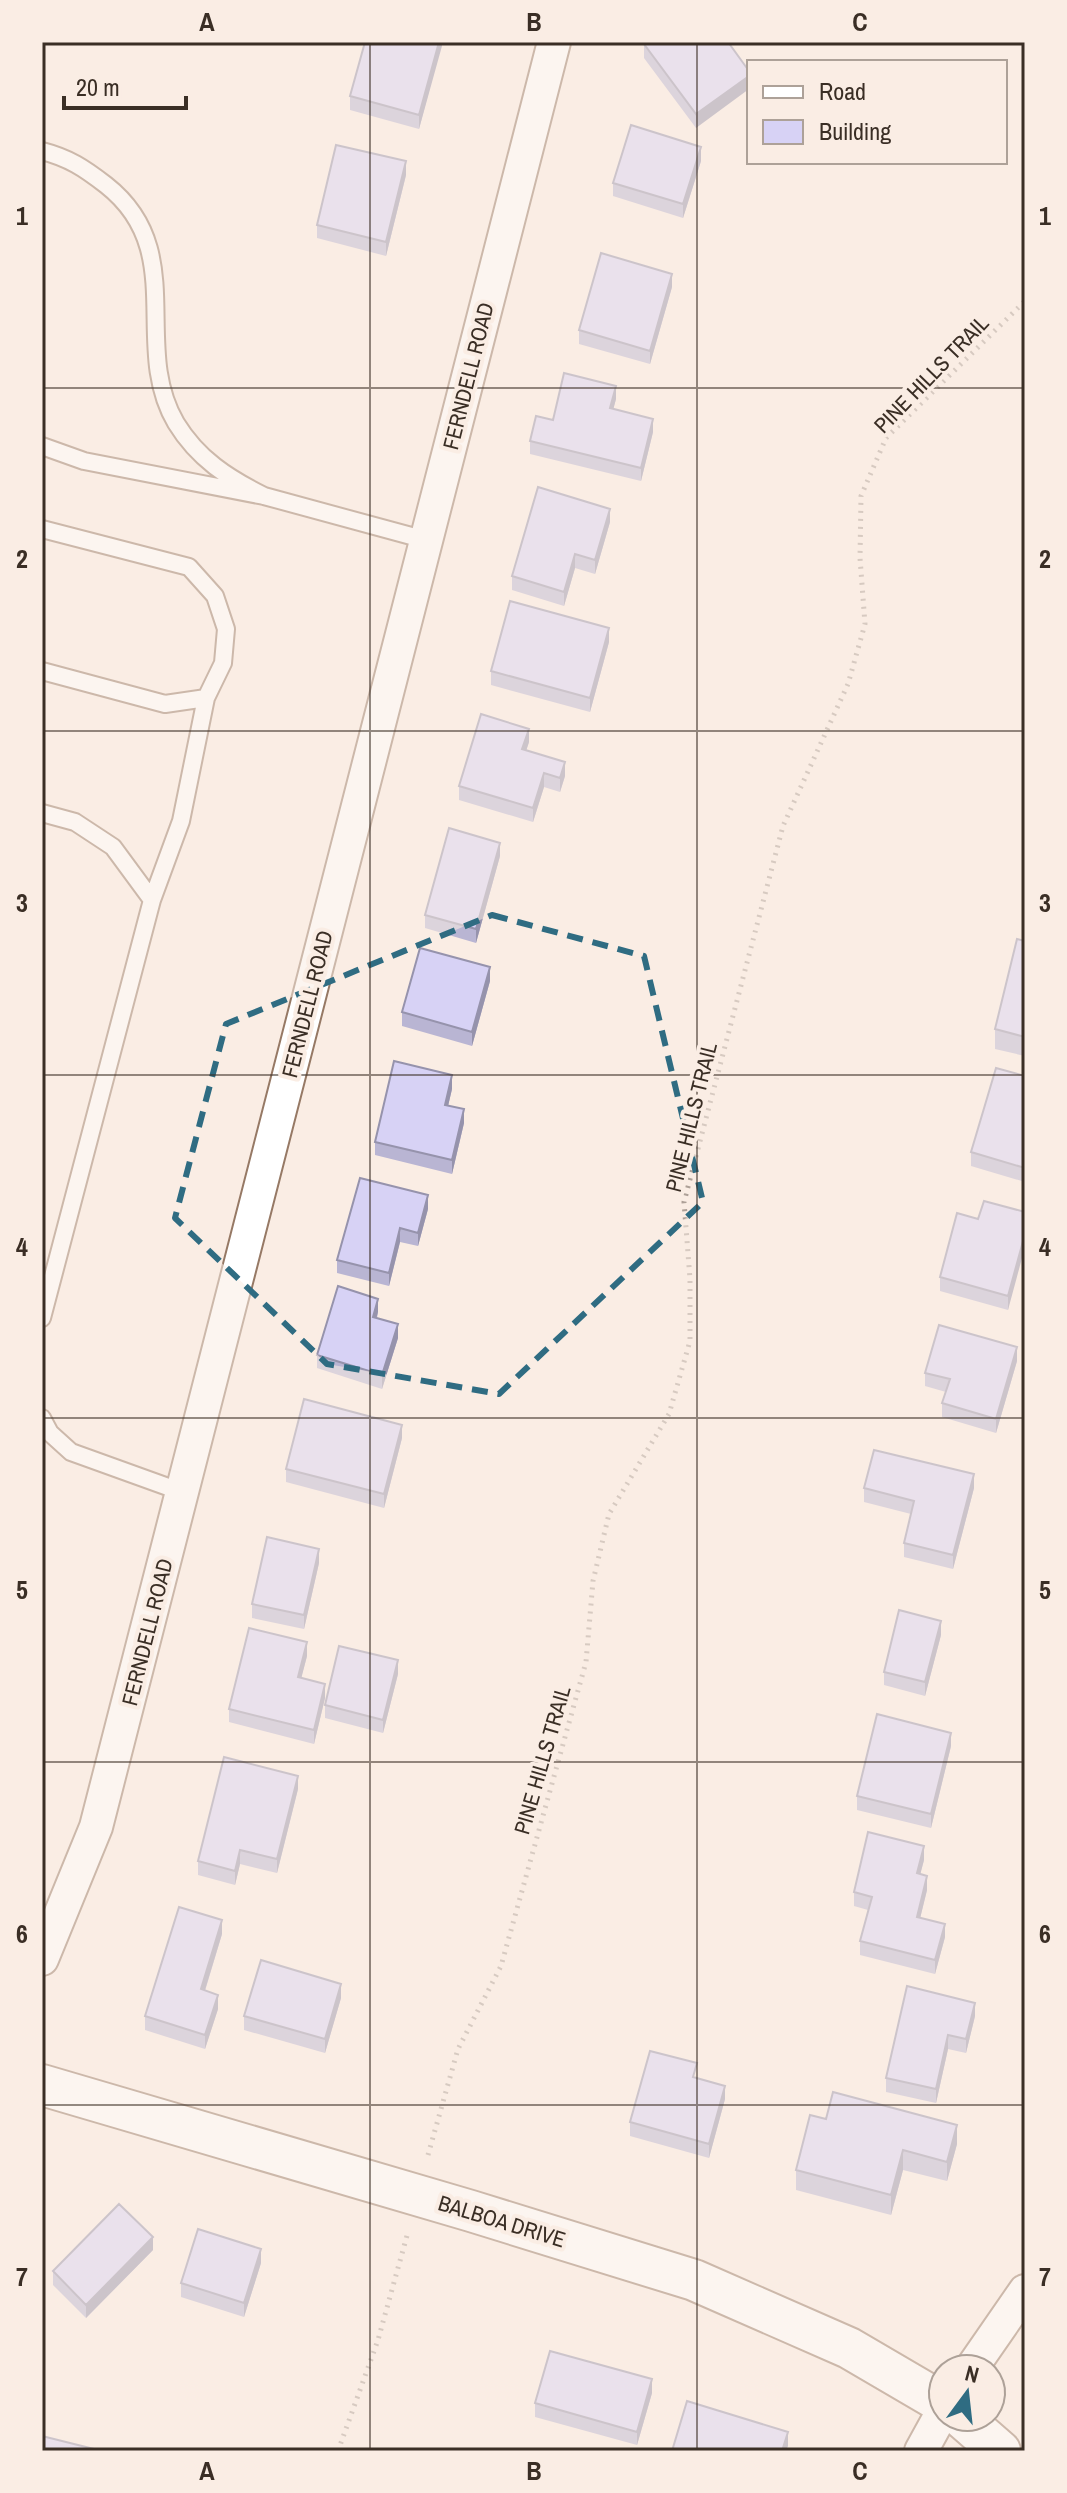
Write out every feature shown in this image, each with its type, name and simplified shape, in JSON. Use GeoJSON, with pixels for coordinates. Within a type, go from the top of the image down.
{"type":"FeatureCollection","features":[{"type":"Feature","properties":{"kind":"street","name":"FERNDELL ROAD"},"geometry":{"type":"LineString","coordinates":[[42,1959],[96,1827],[554,42]]}},
{"type":"Feature","properties":{"kind":"street","name":"BALBOA DRIVE"},"geometry":{"type":"LineString","coordinates":[[42,2085],[694,2280],[849,2348],[927,2394]]}},
{"type":"Feature","properties":{"kind":"street"},"geometry":{"type":"LineString","coordinates":[[982,2353],[1025,2291]]}},
{"type":"Feature","properties":{"kind":"street"},"geometry":{"type":"LineString","coordinates":[[921,2451],[931,2433]]}},
{"type":"Feature","properties":{"kind":"street"},"geometry":{"type":"LineString","coordinates":[[979,2433],[1000,2451]]}},
{"type":"Feature","properties":{"kind":"lane"},"geometry":{"type":"LineString","coordinates":[[42,151],[75,162],[116,193],[137,219],[147,238],[154,264],[159,364],[164,397],[175,421],[188,441],[226,476],[264,496]]}},
{"type":"Feature","properties":{"kind":"lane"},"geometry":{"type":"LineString","coordinates":[[42,446],[84,461],[264,496],[426,540]]}},
{"type":"Feature","properties":{"kind":"lane"},"geometry":{"type":"LineString","coordinates":[[42,529],[189,567],[215,596],[226,629],[223,663],[206,698],[181,821],[152,900],[42,1318]]}},
{"type":"Feature","properties":{"kind":"lane"},"geometry":{"type":"LineString","coordinates":[[42,671],[165,704],[206,698]]}},
{"type":"Feature","properties":{"kind":"lane"},"geometry":{"type":"LineString","coordinates":[[42,813],[75,822],[113,847],[152,900]]}},
{"type":"Feature","properties":{"kind":"lane"},"geometry":{"type":"LineString","coordinates":[[42,1418],[50,1433],[71,1452],[182,1492]]}},
{"type":"Feature","properties":{"kind":"path","name":"PINE HILLS TRAIL"},"geometry":{"type":"LineString","coordinates":[[427,2156],[458,2049],[501,1966],[586,1662],[593,1581],[609,1514],[669,1414],[690,1341],[690,1279],[684,1202],[783,826],[848,684],[865,624],[860,558],[861,496],[886,438],[1025,301]]}},
{"type":"Feature","properties":{"kind":"path"},"geometry":{"type":"LineString","coordinates":[[338,2451],[378,2340],[410,2223]]}},
{"type":"Feature","properties":{"kind":"highlighted area"},"geometry":{"type":"Polygon","coordinates":[[[492,915],[644,956],[703,1202],[499,1394],[327,1364],[175,1218],[226,1024],[492,915]]]}},
{"type":"Feature","properties":{"kind":"building"},"geometry":{"type":"Polygon","coordinates":[[[365,42],[439,42],[419,115],[350,96],[365,42]]]}},
{"type":"Feature","properties":{"kind":"building"},"geometry":{"type":"Polygon","coordinates":[[[728,42],[747,68],[747,77],[696,114],[644,44],[728,42]]]}},
{"type":"Feature","properties":{"kind":"building"},"geometry":{"type":"Polygon","coordinates":[[[631,125],[701,147],[683,204],[613,183],[631,125]]]}},
{"type":"Feature","properties":{"kind":"building"},"geometry":{"type":"Polygon","coordinates":[[[336,145],[406,161],[386,242],[317,225],[336,145]]]}},
{"type":"Feature","properties":{"kind":"building"},"geometry":{"type":"Polygon","coordinates":[[[601,253],[672,274],[650,351],[579,330],[601,253]]]}},
{"type":"Feature","properties":{"kind":"building"},"geometry":{"type":"Polygon","coordinates":[[[564,373],[616,386],[610,408],[653,419],[641,468],[530,441],[536,416],[553,420],[564,373]]]}},
{"type":"Feature","properties":{"kind":"building"},"geometry":{"type":"Polygon","coordinates":[[[538,487],[610,509],[595,560],[575,554],[564,592],[512,576],[538,487]]]}},
{"type":"Feature","properties":{"kind":"building"},"geometry":{"type":"Polygon","coordinates":[[[510,601],[609,628],[590,698],[491,671],[510,601]]]}},
{"type":"Feature","properties":{"kind":"building"},"geometry":{"type":"Polygon","coordinates":[[[481,714],[529,729],[522,749],[565,762],[560,778],[544,773],[533,808],[459,786],[481,714]]]}},
{"type":"Feature","properties":{"kind":"building"},"geometry":{"type":"Polygon","coordinates":[[[449,828],[500,843],[476,929],[425,915],[449,828]]]}},
{"type":"Feature","properties":{"kind":"building"},"geometry":{"type":"Polygon","coordinates":[[[1017,939],[1025,941],[1025,1037],[995,1029],[1017,939]]]}},
{"type":"Feature","properties":{"kind":"building"},"geometry":{"type":"Polygon","coordinates":[[[420,948],[490,967],[472,1032],[402,1012],[420,948]]]}},
{"type":"Feature","properties":{"kind":"building"},"geometry":{"type":"Polygon","coordinates":[[[394,1061],[452,1075],[445,1105],[464,1109],[452,1160],[375,1142],[394,1061]]]}},
{"type":"Feature","properties":{"kind":"building"},"geometry":{"type":"Polygon","coordinates":[[[996,1068],[1025,1076],[1025,1168],[971,1152],[996,1068]]]}},
{"type":"Feature","properties":{"kind":"building"},"geometry":{"type":"Polygon","coordinates":[[[360,1178],[428,1195],[418,1233],[400,1228],[389,1273],[337,1260],[360,1178]]]}},
{"type":"Feature","properties":{"kind":"building"},"geometry":{"type":"Polygon","coordinates":[[[984,1201],[1025,1212],[1025,1234],[1008,1296],[940,1277],[957,1213],[978,1219],[984,1201]]]}},
{"type":"Feature","properties":{"kind":"building"},"geometry":{"type":"Polygon","coordinates":[[[338,1286],[378,1299],[373,1317],[398,1324],[382,1375],[317,1355],[338,1286]]]}},
{"type":"Feature","properties":{"kind":"building"},"geometry":{"type":"Polygon","coordinates":[[[939,1325],[1017,1347],[996,1419],[942,1403],[950,1379],[925,1373],[939,1325]]]}},
{"type":"Feature","properties":{"kind":"building"},"geometry":{"type":"Polygon","coordinates":[[[304,1399],[402,1425],[384,1494],[286,1469],[304,1399]]]}},
{"type":"Feature","properties":{"kind":"building"},"geometry":{"type":"Polygon","coordinates":[[[874,1450],[974,1474],[953,1555],[904,1543],[914,1501],[864,1488],[874,1450]]]}},
{"type":"Feature","properties":{"kind":"building"},"geometry":{"type":"Polygon","coordinates":[[[267,1537],[319,1549],[304,1615],[252,1604],[267,1537]]]}},
{"type":"Feature","properties":{"kind":"building"},"geometry":{"type":"Polygon","coordinates":[[[899,1610],[941,1621],[925,1682],[884,1672],[899,1610]]]}},
{"type":"Feature","properties":{"kind":"building"},"geometry":{"type":"Polygon","coordinates":[[[249,1628],[307,1642],[298,1677],[325,1684],[314,1730],[229,1709],[249,1628]]]}},
{"type":"Feature","properties":{"kind":"building"},"geometry":{"type":"Polygon","coordinates":[[[339,1646],[398,1660],[383,1720],[325,1705],[339,1646]]]}},
{"type":"Feature","properties":{"kind":"building"},"geometry":{"type":"Polygon","coordinates":[[[877,1714],[951,1733],[931,1814],[857,1796],[877,1714]]]}},
{"type":"Feature","properties":{"kind":"building"},"geometry":{"type":"Polygon","coordinates":[[[224,1757],[298,1776],[277,1859],[240,1850],[235,1871],[198,1861],[224,1757]]]}},
{"type":"Feature","properties":{"kind":"building"},"geometry":{"type":"Polygon","coordinates":[[[868,1832],[924,1846],[917,1873],[927,1876],[917,1917],[945,1924],[935,1960],[860,1941],[872,1897],[854,1892],[868,1832]]]}},
{"type":"Feature","properties":{"kind":"building"},"geometry":{"type":"Polygon","coordinates":[[[179,1907],[222,1920],[201,1989],[218,1995],[205,2035],[145,2016],[179,1907]]]}},
{"type":"Feature","properties":{"kind":"building"},"geometry":{"type":"Polygon","coordinates":[[[261,1960],[341,1984],[325,2039],[244,2016],[261,1960]]]}},
{"type":"Feature","properties":{"kind":"building"},"geometry":{"type":"Polygon","coordinates":[[[907,1986],[975,2003],[966,2039],[948,2035],[936,2089],[886,2078],[907,1986]]]}},
{"type":"Feature","properties":{"kind":"building"},"geometry":{"type":"Polygon","coordinates":[[[650,2051],[697,2063],[693,2077],[725,2086],[709,2144],[630,2122],[650,2051]]]}},
{"type":"Feature","properties":{"kind":"building"},"geometry":{"type":"Polygon","coordinates":[[[833,2092],[957,2125],[947,2162],[903,2150],[891,2195],[796,2170],[810,2115],[826,2119],[833,2092]]]}},
{"type":"Feature","properties":{"kind":"building"},"geometry":{"type":"Polygon","coordinates":[[[119,2204],[153,2237],[86,2305],[53,2271],[119,2204]]]}},
{"type":"Feature","properties":{"kind":"building"},"geometry":{"type":"Polygon","coordinates":[[[198,2229],[261,2249],[244,2303],[181,2283],[198,2229]]]}},
{"type":"Feature","properties":{"kind":"building"},"geometry":{"type":"Polygon","coordinates":[[[550,2351],[652,2379],[637,2432],[535,2403],[550,2351]]]}},
{"type":"Feature","properties":{"kind":"building"},"geometry":{"type":"Polygon","coordinates":[[[687,2401],[788,2432],[782,2451],[672,2451],[687,2401]]]}},
{"type":"Feature","properties":{"kind":"building"},"geometry":{"type":"Polygon","coordinates":[[[42,2436],[102,2451],[42,2451],[42,2436]]]}}]}
